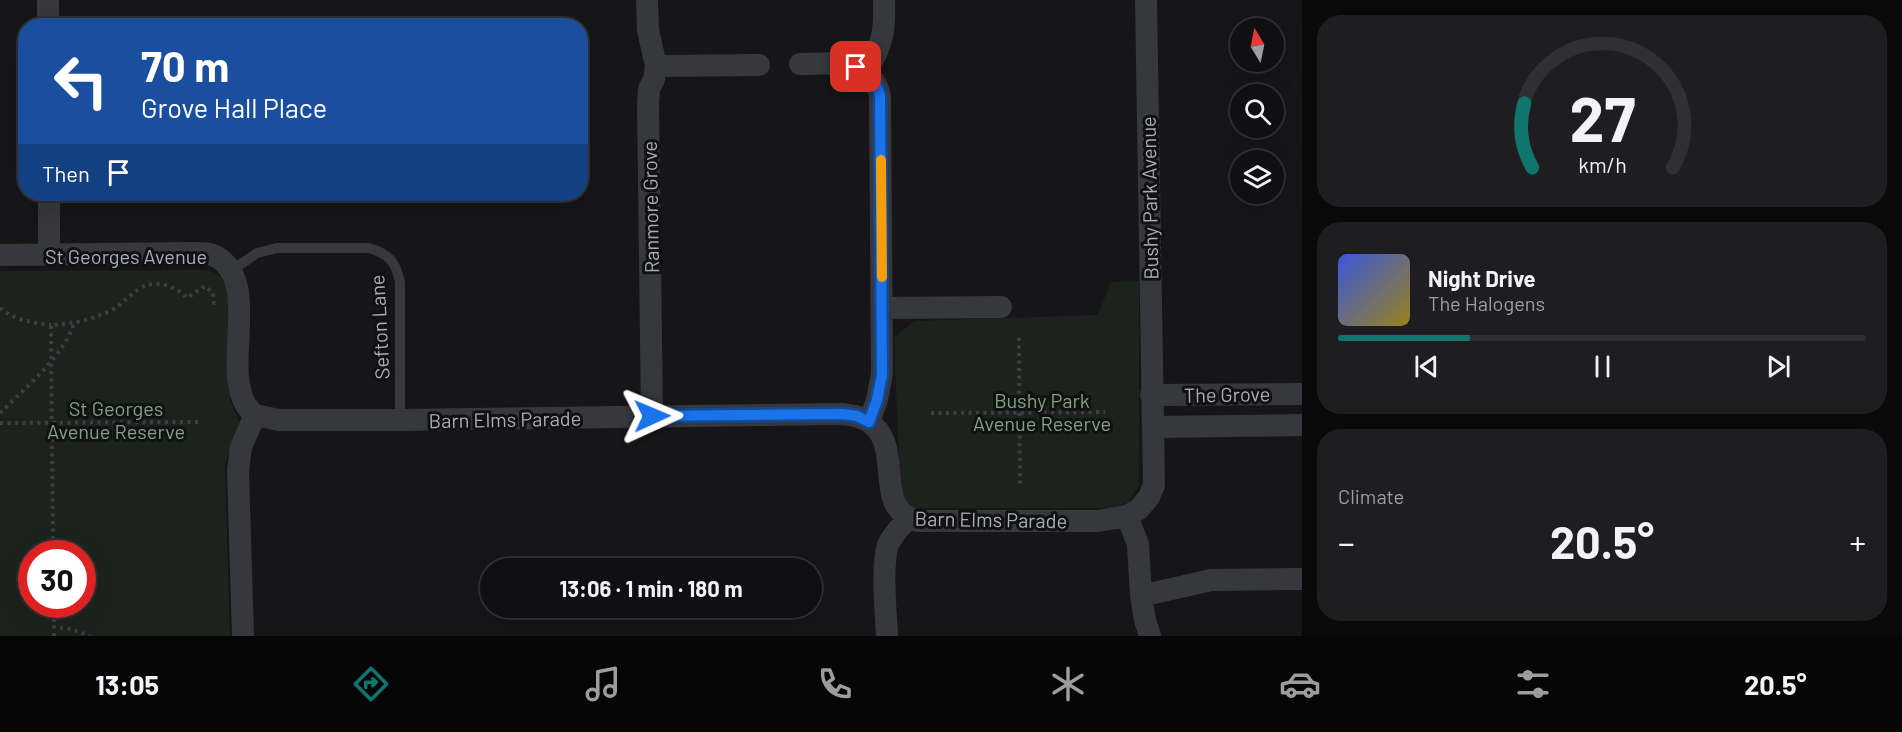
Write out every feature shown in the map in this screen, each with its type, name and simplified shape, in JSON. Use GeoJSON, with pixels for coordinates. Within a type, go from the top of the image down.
{"type":"FeatureCollection","features":[{"type":"Feature","properties":{"kind":"street"},"geometry":{"type":"LineString","coordinates":[[48,0],[48,18]]}},
{"type":"Feature","properties":{"kind":"street","name":"Ranmore Grove"},"geometry":{"type":"LineString","coordinates":[[647,0],[648,30],[656,66],[654,79],[649,89],[648,105],[652,416]]}},
{"type":"Feature","properties":{"kind":"street"},"geometry":{"type":"LineString","coordinates":[[866,72],[882,42],[885,28],[884,0]]}},
{"type":"Feature","properties":{"kind":"street","name":"Bushy Park Avenue"},"geometry":{"type":"LineString","coordinates":[[1146,0],[1151,395]]}},
{"type":"Feature","properties":{"kind":"street"},"geometry":{"type":"LineString","coordinates":[[800,64],[845,64],[856,67],[866,72],[878,86],[880,96],[882,375],[877,400],[869,422]]}},
{"type":"Feature","properties":{"kind":"street"},"geometry":{"type":"LineString","coordinates":[[656,66],[759,65]]}},
{"type":"Feature","properties":{"kind":"street"},"geometry":{"type":"LineString","coordinates":[[49,201],[49,255]]}},
{"type":"Feature","properties":{"kind":"street","name":"St Georges Avenue"},"geometry":{"type":"LineString","coordinates":[[0,255],[194,252],[215,255],[231,271],[236,283],[238,379],[246,406],[255,415]]}},
{"type":"Feature","properties":{"kind":"street"},"geometry":{"type":"LineString","coordinates":[[882,308],[1000,307]]}},
{"type":"Feature","properties":{"kind":"street","name":"The Grove"},"geometry":{"type":"LineString","coordinates":[[1151,395],[1302,394]]}},
{"type":"Feature","properties":{"kind":"street"},"geometry":{"type":"LineString","coordinates":[[1150,636],[1141,596],[1138,544],[1127,516],[1140,509],[1154,485],[1151,395]]}},
{"type":"Feature","properties":{"kind":"street","name":"Barn Elms Parade"},"geometry":{"type":"LineString","coordinates":[[255,415],[279,420],[400,420],[842,414],[857,416],[869,422],[882,434],[886,446],[892,497],[900,513],[908,519],[918,521],[1093,521],[1127,516]]}},
{"type":"Feature","properties":{"kind":"street"},"geometry":{"type":"LineString","coordinates":[[243,636],[238,471],[241,447],[255,415]]}},
{"type":"Feature","properties":{"kind":"street","name":"The Grove"},"geometry":{"type":"LineString","coordinates":[[1153,427],[1302,425]]}},
{"type":"Feature","properties":{"kind":"street"},"geometry":{"type":"LineString","coordinates":[[886,636],[885,560],[888,544],[908,519]]}},
{"type":"Feature","properties":{"kind":"street"},"geometry":{"type":"LineString","coordinates":[[1141,596],[1211,580],[1302,579]]}},
{"type":"Feature","properties":{"kind":"lane","name":"Sefton Lane"},"geometry":{"type":"LineString","coordinates":[[231,271],[257,253],[277,248],[369,248],[382,252],[393,260],[400,282],[400,420]]}},
{"type":"Feature","properties":{"kind":"path"},"geometry":{"type":"LineString","coordinates":[[0,308],[36,324],[74,323],[111,310],[122,304],[141,287],[154,284],[166,284],[187,298],[205,286],[213,293],[214,303],[238,303]]}},
{"type":"Feature","properties":{"kind":"path"},"geometry":{"type":"LineString","coordinates":[[0,413],[51,359],[69,336],[74,323]]}},
{"type":"Feature","properties":{"kind":"path"},"geometry":{"type":"LineString","coordinates":[[51,325],[53,540]]}},
{"type":"Feature","properties":{"kind":"path"},"geometry":{"type":"LineString","coordinates":[[1019,338],[1020,487]]}},
{"type":"Feature","properties":{"kind":"path"},"geometry":{"type":"LineString","coordinates":[[931,413],[1105,411]]}},
{"type":"Feature","properties":{"kind":"path"},"geometry":{"type":"LineString","coordinates":[[0,423],[198,422]]}},
{"type":"Feature","properties":{"kind":"path"},"geometry":{"type":"LineString","coordinates":[[54,618],[54,636]]}},
{"type":"Feature","properties":{"kind":"path"},"geometry":{"type":"LineString","coordinates":[[54,627],[71,629],[90,636]]}},
{"type":"Feature","properties":{"kind":"green space","name":"St Georges Avenue Reserve"},"geometry":{"type":"Polygon","coordinates":[[[209,270],[221,277],[228,291],[230,400],[240,423],[225,464],[230,636],[0,636],[0,271],[209,270]]]}},
{"type":"Feature","properties":{"kind":"green space","name":"Bushy Park Avenue Reserve"},"geometry":{"type":"Polygon","coordinates":[[[1139,281],[1139,485],[1128,502],[1115,508],[912,508],[900,492],[894,337],[915,321],[1098,315],[1111,282],[1139,281]]]}},
{"type":"Feature","properties":{"kind":"slow traffic"},"geometry":{"type":"LineString","coordinates":[[881,160],[882,277]]}},
{"type":"Feature","properties":{"kind":"route"},"geometry":{"type":"LineString","coordinates":[[652,416],[842,414],[857,416],[869,422],[877,400],[882,375],[880,96],[873,78],[856,67]]}}]}
